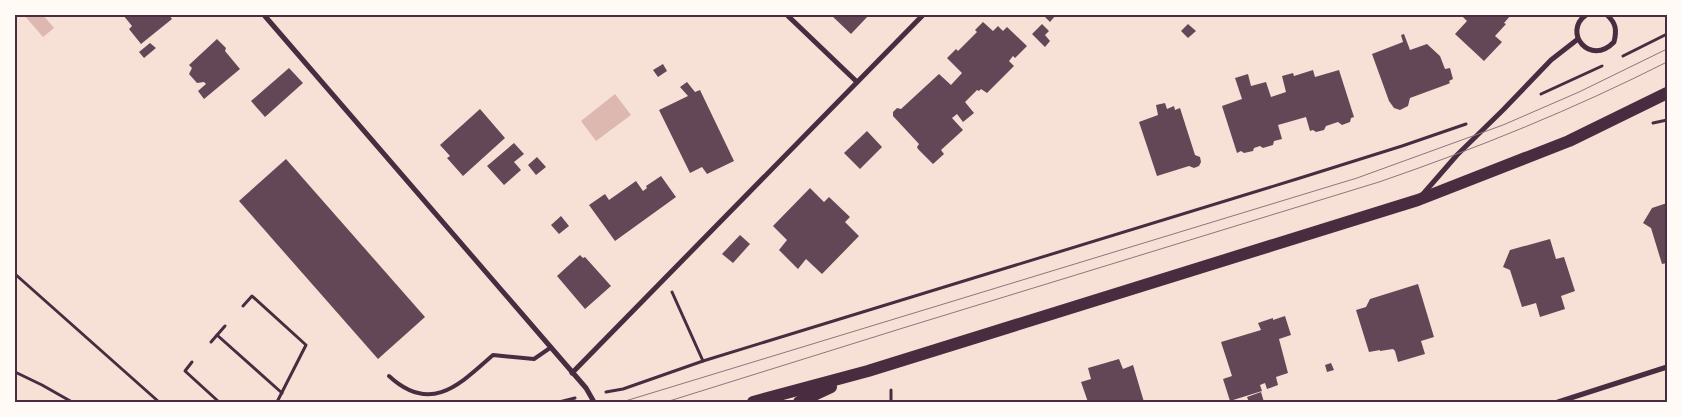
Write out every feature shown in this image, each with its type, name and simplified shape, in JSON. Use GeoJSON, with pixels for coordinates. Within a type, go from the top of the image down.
{"type":"FeatureCollection","features":[{"type":"Feature","properties":{"kind":"main road"},"geometry":{"type":"LineString","coordinates":[[753,402],[868,371],[1418,200],[1569,141],[1667,93]]}},
{"type":"Feature","properties":{"kind":"main road"},"geometry":{"type":"LineString","coordinates":[[799,402],[868,371]]}},
{"type":"Feature","properties":{"kind":"street"},"geometry":{"type":"LineString","coordinates":[[264,15],[572,373],[594,402]]}},
{"type":"Feature","properties":{"kind":"street"},"geometry":{"type":"LineString","coordinates":[[788,15],[857,82]]}},
{"type":"Feature","properties":{"kind":"street"},"geometry":{"type":"LineString","coordinates":[[572,373],[923,15]]}},
{"type":"Feature","properties":{"kind":"street"},"geometry":{"type":"LineString","coordinates":[[1586,15],[1581,18],[1578,25],[1578,39],[1582,45],[1595,51],[1609,47],[1614,42],[1616,27],[1607,15]]}},
{"type":"Feature","properties":{"kind":"street"},"geometry":{"type":"LineString","coordinates":[[1418,200],[1457,155],[1551,60],[1578,39]]}},
{"type":"Feature","properties":{"kind":"street"},"geometry":{"type":"LineString","coordinates":[[1558,402],[1667,367]]}},
{"type":"Feature","properties":{"kind":"lane"},"geometry":{"type":"LineString","coordinates":[[389,376],[400,386],[413,392],[431,394],[445,392],[460,384],[493,355],[534,359],[550,348]]}},
{"type":"Feature","properties":{"kind":"path"},"geometry":{"type":"LineString","coordinates":[[1619,58],[1667,34]]}},
{"type":"Feature","properties":{"kind":"path"},"geometry":{"type":"LineString","coordinates":[[1536,96],[1611,62]]}},
{"type":"Feature","properties":{"kind":"path"},"geometry":{"type":"LineString","coordinates":[[558,402],[623,388],[703,361],[1402,146],[1467,123]]}},
{"type":"Feature","properties":{"kind":"path"},"geometry":{"type":"LineString","coordinates":[[15,274],[159,402]]}},
{"type":"Feature","properties":{"kind":"path"},"geometry":{"type":"LineString","coordinates":[[672,292],[703,361]]}},
{"type":"Feature","properties":{"kind":"path"},"geometry":{"type":"LineString","coordinates":[[243,306],[252,296],[306,345],[277,402]]}},
{"type":"Feature","properties":{"kind":"path"},"geometry":{"type":"LineString","coordinates":[[210,342],[225,326]]}},
{"type":"Feature","properties":{"kind":"path"},"geometry":{"type":"LineString","coordinates":[[217,335],[282,394]]}},
{"type":"Feature","properties":{"kind":"path"},"geometry":{"type":"LineString","coordinates":[[192,362],[184,370],[219,402]]}},
{"type":"Feature","properties":{"kind":"path"},"geometry":{"type":"LineString","coordinates":[[15,372],[42,384],[72,402]]}},
{"type":"Feature","properties":{"kind":"path"},"geometry":{"type":"LineString","coordinates":[[891,390],[891,402]]}},
{"type":"Feature","properties":{"kind":"shaded area"},"geometry":{"type":"Polygon","coordinates":[[[24,15],[43,15],[54,28],[43,37],[24,15]]]}},
{"type":"Feature","properties":{"kind":"shaded area"},"geometry":{"type":"Polygon","coordinates":[[[615,94],[631,115],[596,141],[581,121],[615,94]]]}},
{"type":"Feature","properties":{"kind":"building"},"geometry":{"type":"Polygon","coordinates":[[[123,15],[169,15],[172,19],[141,44],[129,29],[132,26],[123,15]]]}},
{"type":"Feature","properties":{"kind":"building"},"geometry":{"type":"Polygon","coordinates":[[[831,15],[869,15],[851,34],[831,15]]]}},
{"type":"Feature","properties":{"kind":"building"},"geometry":{"type":"Polygon","coordinates":[[[1043,15],[1056,15],[1050,22],[1043,15]]]}},
{"type":"Feature","properties":{"kind":"building"},"geometry":{"type":"Polygon","coordinates":[[[1461,15],[1511,15],[1495,36],[1502,42],[1484,61],[1455,34],[1467,21],[1461,15]]]}},
{"type":"Feature","properties":{"kind":"building"},"geometry":{"type":"Polygon","coordinates":[[[983,22],[993,31],[998,26],[1003,31],[1007,27],[1027,46],[1015,58],[1013,56],[1009,61],[1014,66],[987,93],[981,89],[977,90],[965,102],[974,113],[963,122],[957,114],[952,118],[963,130],[941,150],[944,154],[933,164],[918,149],[919,144],[893,116],[893,112],[897,108],[901,109],[939,74],[951,85],[962,73],[947,58],[956,49],[958,51],[977,32],[975,30],[983,22]]]}},
{"type":"Feature","properties":{"kind":"building"},"geometry":{"type":"Polygon","coordinates":[[[1042,24],[1049,31],[1045,35],[1050,41],[1045,47],[1032,34],[1042,24]]]}},
{"type":"Feature","properties":{"kind":"building"},"geometry":{"type":"Polygon","coordinates":[[[1188,24],[1196,31],[1188,38],[1181,31],[1188,24]]]}},
{"type":"Feature","properties":{"kind":"building"},"geometry":{"type":"Polygon","coordinates":[[[1404,34],[1410,50],[1427,44],[1440,56],[1445,69],[1450,68],[1453,79],[1448,84],[1410,98],[1408,106],[1400,110],[1394,108],[1389,101],[1372,54],[1403,42],[1401,35],[1404,34]]]}},
{"type":"Feature","properties":{"kind":"building"},"geometry":{"type":"Polygon","coordinates":[[[217,39],[226,48],[225,51],[240,69],[204,99],[198,91],[206,84],[204,82],[197,83],[189,74],[192,68],[189,65],[217,39]]]}},
{"type":"Feature","properties":{"kind":"building"},"geometry":{"type":"Polygon","coordinates":[[[150,43],[156,48],[144,58],[139,52],[150,43]]]}},
{"type":"Feature","properties":{"kind":"building"},"geometry":{"type":"Polygon","coordinates":[[[663,64],[667,71],[658,77],[653,70],[663,64]]]}},
{"type":"Feature","properties":{"kind":"building"},"geometry":{"type":"Polygon","coordinates":[[[289,68],[303,83],[265,117],[251,101],[289,68]]]}},
{"type":"Feature","properties":{"kind":"building"},"geometry":{"type":"Polygon","coordinates":[[[1313,70],[1315,77],[1339,70],[1354,117],[1351,118],[1350,122],[1342,125],[1338,122],[1316,132],[1310,131],[1306,117],[1278,125],[1282,139],[1274,141],[1273,145],[1263,148],[1260,146],[1254,148],[1253,151],[1237,153],[1222,106],[1242,99],[1235,78],[1248,74],[1251,86],[1266,82],[1271,97],[1286,92],[1282,76],[1293,73],[1294,76],[1313,70]]]}},
{"type":"Feature","properties":{"kind":"building"},"geometry":{"type":"Polygon","coordinates":[[[687,82],[695,92],[700,90],[734,161],[707,174],[702,167],[690,173],[659,110],[688,96],[680,87],[687,82]]]}},
{"type":"Feature","properties":{"kind":"building"},"geometry":{"type":"Polygon","coordinates":[[[1165,103],[1167,109],[1174,106],[1175,110],[1180,108],[1195,155],[1200,157],[1201,162],[1199,166],[1194,168],[1189,166],[1157,176],[1139,122],[1158,115],[1156,105],[1165,103]]]}},
{"type":"Feature","properties":{"kind":"building"},"geometry":{"type":"Polygon","coordinates":[[[480,109],[505,138],[463,176],[447,158],[450,156],[440,145],[480,109]]]}},
{"type":"Feature","properties":{"kind":"building"},"geometry":{"type":"Polygon","coordinates":[[[867,131],[882,147],[860,169],[844,153],[867,131]]]}},
{"type":"Feature","properties":{"kind":"building"},"geometry":{"type":"Polygon","coordinates":[[[514,143],[524,154],[514,162],[521,170],[504,185],[487,166],[514,143]]]}},
{"type":"Feature","properties":{"kind":"building"},"geometry":{"type":"Polygon","coordinates":[[[537,157],[546,167],[536,175],[528,165],[537,157]]]}},
{"type":"Feature","properties":{"kind":"building"},"geometry":{"type":"Polygon","coordinates":[[[286,159],[425,317],[378,359],[239,201],[286,159]]]}},
{"type":"Feature","properties":{"kind":"building"},"geometry":{"type":"Polygon","coordinates":[[[661,176],[676,197],[615,241],[589,205],[605,194],[609,200],[636,181],[643,191],[647,188],[646,186],[661,176]]]}},
{"type":"Feature","properties":{"kind":"building"},"geometry":{"type":"Polygon","coordinates":[[[810,188],[824,202],[829,197],[850,217],[845,222],[859,236],[822,274],[806,259],[798,269],[779,250],[787,240],[773,226],[810,188]]]}},
{"type":"Feature","properties":{"kind":"building"},"geometry":{"type":"Polygon","coordinates":[[[1667,203],[1667,263],[1662,264],[1651,228],[1643,223],[1652,208],[1667,203]]]}},
{"type":"Feature","properties":{"kind":"building"},"geometry":{"type":"Polygon","coordinates":[[[561,216],[569,226],[559,234],[551,225],[561,216]]]}},
{"type":"Feature","properties":{"kind":"building"},"geometry":{"type":"Polygon","coordinates":[[[740,235],[750,244],[733,263],[722,254],[740,235]]]}},
{"type":"Feature","properties":{"kind":"building"},"geometry":{"type":"Polygon","coordinates":[[[1550,239],[1556,259],[1564,257],[1575,291],[1561,296],[1565,309],[1540,317],[1536,303],[1522,307],[1510,270],[1503,267],[1510,250],[1550,239]]]}},
{"type":"Feature","properties":{"kind":"building"},"geometry":{"type":"Polygon","coordinates":[[[580,255],[583,258],[585,257],[611,286],[585,309],[557,276],[580,255]]]}},
{"type":"Feature","properties":{"kind":"building"},"geometry":{"type":"Polygon","coordinates":[[[1418,284],[1434,337],[1421,341],[1425,354],[1398,362],[1393,349],[1369,352],[1356,310],[1366,307],[1370,299],[1418,284]]]}},
{"type":"Feature","properties":{"kind":"building"},"geometry":{"type":"Polygon","coordinates":[[[1285,316],[1291,335],[1279,339],[1288,373],[1276,377],[1278,385],[1267,389],[1265,383],[1260,385],[1262,391],[1230,401],[1223,379],[1232,376],[1221,342],[1261,330],[1258,323],[1285,316]]]}},
{"type":"Feature","properties":{"kind":"building"},"geometry":{"type":"Polygon","coordinates":[[[1119,359],[1123,369],[1133,365],[1144,402],[1088,402],[1081,382],[1091,379],[1088,368],[1119,359]]]}},
{"type":"Feature","properties":{"kind":"building"},"geometry":{"type":"Polygon","coordinates":[[[1331,363],[1334,370],[1327,372],[1325,365],[1331,363]]]}},
{"type":"Feature","properties":{"kind":"building"},"geometry":{"type":"Polygon","coordinates":[[[1261,392],[1264,402],[1249,402],[1247,397],[1261,392]]]}},
{"type":"Feature","properties":{"kind":"tram line"},"geometry":{"type":"LineString","coordinates":[[622,402],[1357,178],[1503,125],[1579,92],[1667,49]]}},
{"type":"Feature","properties":{"kind":"tram line"},"geometry":{"type":"LineString","coordinates":[[666,402],[1379,182],[1453,156],[1525,127],[1597,96],[1667,62]]}}]}
